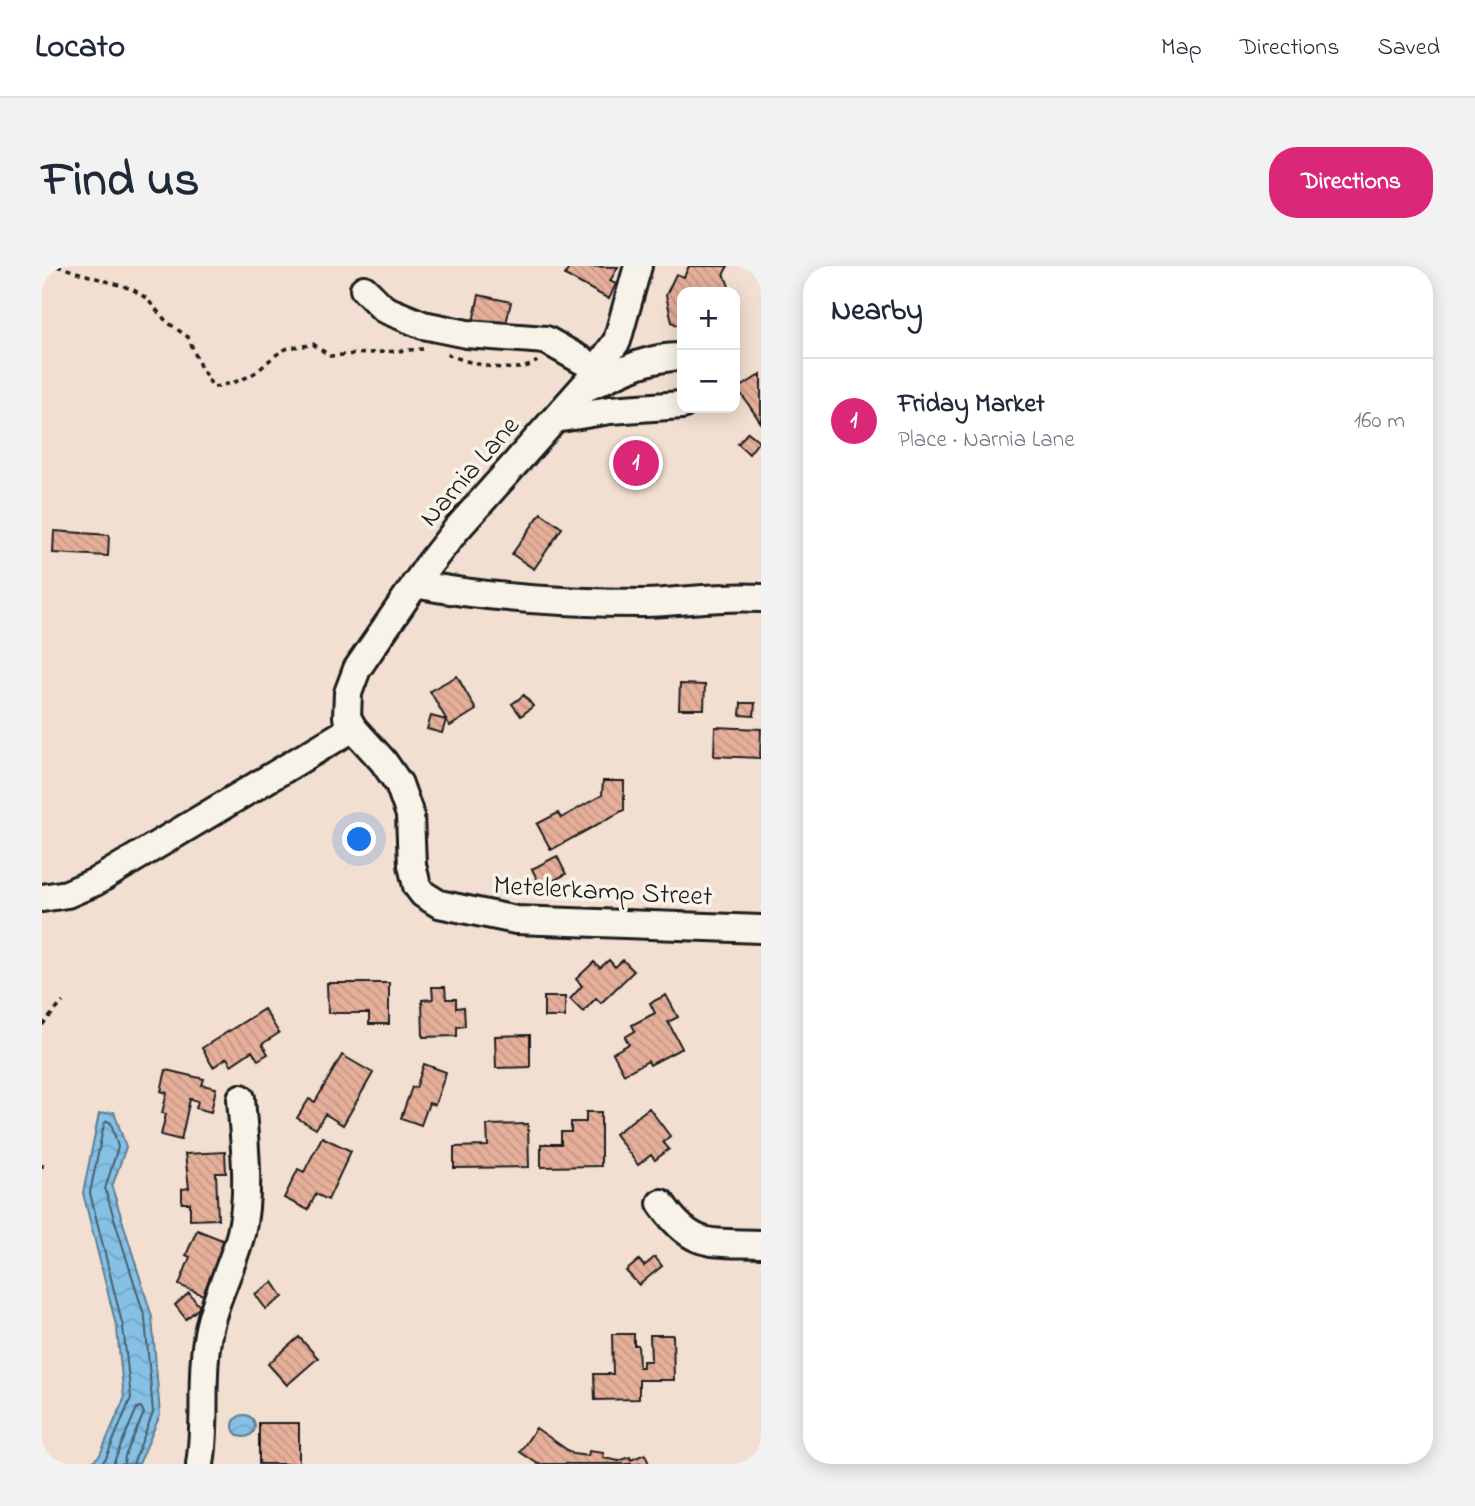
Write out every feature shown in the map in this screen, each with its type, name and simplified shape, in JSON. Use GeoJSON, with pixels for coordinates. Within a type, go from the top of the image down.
{"type":"FeatureCollection","features":[{"type":"Feature","properties":{"kind":"street","name":"Narnia Lane"},"geometry":{"type":"LineString","coordinates":[[350,723],[348,693],[356,669],[456,530],[590,379],[617,341],[638,266]]}},
{"type":"Feature","properties":{"kind":"street"},"geometry":{"type":"LineString","coordinates":[[364,289],[384,309],[423,325],[467,334],[546,340],[590,379],[655,359],[677,357]]}},
{"type":"Feature","properties":{"kind":"street"},"geometry":{"type":"LineString","coordinates":[[555,419],[610,410],[677,405]]}},
{"type":"Feature","properties":{"kind":"street"},"geometry":{"type":"LineString","coordinates":[[415,584],[463,593],[545,601],[646,603],[731,596],[761,598]]}},
{"type":"Feature","properties":{"kind":"street"},"geometry":{"type":"LineString","coordinates":[[42,898],[67,894],[95,882],[350,723]]}},
{"type":"Feature","properties":{"kind":"street","name":"Metelerkamp Street"},"geometry":{"type":"LineString","coordinates":[[350,723],[383,761],[399,785],[410,815],[412,865],[417,886],[423,894],[439,904],[516,920],[761,929]]}},
{"type":"Feature","properties":{"kind":"street"},"geometry":{"type":"LineString","coordinates":[[200,1464],[204,1438],[204,1363],[207,1339],[215,1305],[241,1232],[245,1206],[241,1098]]}},
{"type":"Feature","properties":{"kind":"street"},"geometry":{"type":"LineString","coordinates":[[661,1203],[675,1224],[706,1242],[761,1244]]}},
{"type":"Feature","properties":{"kind":"path"},"geometry":{"type":"LineString","coordinates":[[57,266],[132,289],[146,298],[167,322],[188,337],[200,366],[213,387],[237,382],[289,348],[302,348],[313,344],[330,356],[433,348]]}},
{"type":"Feature","properties":{"kind":"path"},"geometry":{"type":"LineString","coordinates":[[442,352],[459,359],[506,369],[532,365],[541,356]]}},
{"type":"Feature","properties":{"kind":"path"},"geometry":{"type":"LineString","coordinates":[[42,1025],[64,1002]]}},
{"type":"Feature","properties":{"kind":"water"},"geometry":{"type":"Polygon","coordinates":[[[114,1112],[126,1147],[112,1187],[152,1317],[160,1415],[139,1464],[90,1464],[100,1455],[124,1399],[117,1329],[83,1193],[99,1114],[114,1112]]]}},
{"type":"Feature","properties":{"kind":"water"},"geometry":{"type":"Polygon","coordinates":[[[244,1415],[252,1418],[255,1426],[252,1434],[244,1437],[236,1434],[233,1426],[236,1418],[244,1415]]]}},
{"type":"Feature","properties":{"kind":"building"},"geometry":{"type":"Polygon","coordinates":[[[570,266],[618,267],[610,281],[616,284],[609,299],[565,275],[570,266]]]}},
{"type":"Feature","properties":{"kind":"building"},"geometry":{"type":"Polygon","coordinates":[[[689,266],[728,266],[724,273],[729,287],[677,287],[677,325],[672,322],[666,295],[676,274],[684,277],[689,266]]]}},
{"type":"Feature","properties":{"kind":"building"},"geometry":{"type":"Polygon","coordinates":[[[479,295],[511,302],[504,332],[472,326],[479,295]]]}},
{"type":"Feature","properties":{"kind":"building"},"geometry":{"type":"Polygon","coordinates":[[[761,374],[761,423],[740,392],[740,388],[761,374]]]}},
{"type":"Feature","properties":{"kind":"building"},"geometry":{"type":"Polygon","coordinates":[[[748,432],[759,441],[749,454],[738,444],[748,432]]]}},
{"type":"Feature","properties":{"kind":"building"},"geometry":{"type":"Polygon","coordinates":[[[541,513],[562,528],[534,569],[512,554],[541,513]]]}},
{"type":"Feature","properties":{"kind":"building"},"geometry":{"type":"Polygon","coordinates":[[[54,531],[109,535],[108,556],[53,553],[54,531]]]}},
{"type":"Feature","properties":{"kind":"building"},"geometry":{"type":"Polygon","coordinates":[[[457,676],[476,710],[450,726],[430,691],[457,676]]]}},
{"type":"Feature","properties":{"kind":"building"},"geometry":{"type":"Polygon","coordinates":[[[680,684],[705,685],[704,709],[679,709],[680,684]]]}},
{"type":"Feature","properties":{"kind":"building"},"geometry":{"type":"Polygon","coordinates":[[[524,695],[533,706],[521,716],[512,704],[524,695]]]}},
{"type":"Feature","properties":{"kind":"building"},"geometry":{"type":"Polygon","coordinates":[[[741,703],[755,703],[754,716],[740,715],[741,703]]]}},
{"type":"Feature","properties":{"kind":"building"},"geometry":{"type":"Polygon","coordinates":[[[431,716],[446,720],[442,733],[427,729],[431,716]]]}},
{"type":"Feature","properties":{"kind":"building"},"geometry":{"type":"Polygon","coordinates":[[[715,727],[761,729],[760,758],[714,756],[715,727]]]}},
{"type":"Feature","properties":{"kind":"building"},"geometry":{"type":"Polygon","coordinates":[[[603,781],[624,781],[624,810],[551,850],[537,824],[558,813],[561,818],[602,795],[603,781]]]}},
{"type":"Feature","properties":{"kind":"building"},"geometry":{"type":"Polygon","coordinates":[[[557,856],[566,874],[541,887],[532,869],[557,856]]]}},
{"type":"Feature","properties":{"kind":"building"},"geometry":{"type":"Polygon","coordinates":[[[609,960],[615,967],[623,960],[634,971],[601,1003],[596,998],[583,1012],[570,999],[582,986],[576,979],[594,962],[600,968],[609,960]]]}},
{"type":"Feature","properties":{"kind":"building"},"geometry":{"type":"Polygon","coordinates":[[[327,983],[389,983],[389,1024],[369,1024],[369,1013],[328,1013],[327,983]]]}},
{"type":"Feature","properties":{"kind":"building"},"geometry":{"type":"Polygon","coordinates":[[[432,987],[445,987],[446,999],[456,999],[456,1008],[464,1007],[465,1026],[457,1027],[457,1036],[423,1037],[422,1000],[433,999],[432,987]]]}},
{"type":"Feature","properties":{"kind":"building"},"geometry":{"type":"Polygon","coordinates":[[[666,995],[678,1017],[668,1022],[682,1048],[650,1065],[648,1061],[624,1074],[613,1053],[629,1044],[625,1037],[635,1031],[632,1025],[655,1013],[650,1003],[666,995]]]}},
{"type":"Feature","properties":{"kind":"building"},"geometry":{"type":"Polygon","coordinates":[[[544,997],[565,997],[565,1017],[544,1017],[544,997]]]}},
{"type":"Feature","properties":{"kind":"building"},"geometry":{"type":"Polygon","coordinates":[[[264,1009],[279,1033],[262,1044],[268,1054],[258,1060],[252,1051],[231,1065],[227,1058],[213,1067],[202,1048],[264,1009]]]}},
{"type":"Feature","properties":{"kind":"building"},"geometry":{"type":"Polygon","coordinates":[[[530,1035],[530,1067],[496,1068],[495,1036],[530,1035]]]}},
{"type":"Feature","properties":{"kind":"building"},"geometry":{"type":"Polygon","coordinates":[[[342,1055],[373,1073],[343,1125],[325,1114],[316,1129],[297,1118],[309,1099],[315,1102],[342,1055]]]}},
{"type":"Feature","properties":{"kind":"building"},"geometry":{"type":"Polygon","coordinates":[[[424,1064],[446,1072],[435,1105],[429,1103],[421,1125],[401,1118],[424,1064]]]}},
{"type":"Feature","properties":{"kind":"building"},"geometry":{"type":"Polygon","coordinates":[[[166,1070],[204,1079],[202,1085],[216,1088],[211,1112],[196,1108],[198,1101],[190,1099],[181,1140],[161,1135],[166,1114],[162,1113],[167,1093],[161,1091],[166,1070]]]}},
{"type":"Feature","properties":{"kind":"building"},"geometry":{"type":"Polygon","coordinates":[[[649,1108],[670,1136],[663,1142],[669,1149],[655,1160],[651,1155],[638,1165],[615,1134],[649,1108]]]}},
{"type":"Feature","properties":{"kind":"building"},"geometry":{"type":"Polygon","coordinates":[[[586,1112],[601,1112],[601,1166],[541,1167],[541,1144],[561,1144],[561,1132],[571,1132],[571,1122],[586,1122],[586,1112]]]}},
{"type":"Feature","properties":{"kind":"building"},"geometry":{"type":"Polygon","coordinates":[[[528,1124],[529,1167],[454,1168],[454,1147],[488,1146],[487,1125],[528,1124]]]}},
{"type":"Feature","properties":{"kind":"building"},"geometry":{"type":"Polygon","coordinates":[[[322,1137],[351,1151],[328,1200],[316,1194],[308,1210],[284,1198],[298,1169],[304,1172],[322,1137]]]}},
{"type":"Feature","properties":{"kind":"building"},"geometry":{"type":"Polygon","coordinates":[[[225,1152],[226,1173],[216,1173],[218,1219],[190,1220],[190,1203],[182,1203],[182,1189],[189,1188],[185,1154],[225,1152]]]}},
{"type":"Feature","properties":{"kind":"building"},"geometry":{"type":"Polygon","coordinates":[[[197,1230],[225,1241],[203,1295],[179,1285],[190,1257],[186,1255],[197,1230]]]}},
{"type":"Feature","properties":{"kind":"building"},"geometry":{"type":"Polygon","coordinates":[[[655,1257],[662,1266],[639,1285],[626,1271],[639,1260],[644,1266],[655,1257]]]}},
{"type":"Feature","properties":{"kind":"building"},"geometry":{"type":"Polygon","coordinates":[[[273,1282],[283,1297],[266,1309],[255,1294],[273,1282]]]}},
{"type":"Feature","properties":{"kind":"building"},"geometry":{"type":"Polygon","coordinates":[[[189,1293],[200,1307],[186,1319],[175,1305],[189,1293]]]}},
{"type":"Feature","properties":{"kind":"building"},"geometry":{"type":"Polygon","coordinates":[[[612,1334],[634,1334],[634,1345],[638,1345],[639,1367],[643,1367],[643,1361],[651,1361],[650,1335],[673,1335],[674,1380],[639,1380],[639,1399],[595,1400],[594,1374],[613,1374],[612,1334]]]}},
{"type":"Feature","properties":{"kind":"building"},"geometry":{"type":"Polygon","coordinates":[[[299,1337],[318,1358],[287,1385],[268,1364],[299,1337]]]}},
{"type":"Feature","properties":{"kind":"building"},"geometry":{"type":"Polygon","coordinates":[[[259,1423],[299,1423],[299,1464],[259,1464],[259,1423]]]}},
{"type":"Feature","properties":{"kind":"building"},"geometry":{"type":"Polygon","coordinates":[[[536,1428],[573,1454],[588,1456],[589,1451],[604,1453],[603,1458],[619,1461],[630,1457],[631,1460],[645,1454],[649,1464],[538,1464],[520,1452],[536,1428]]]}},
{"type":"Feature","properties":{"kind":"place","name":"Friday Market"},"geometry":{"type":"Point","coordinates":[636,463]}}]}
